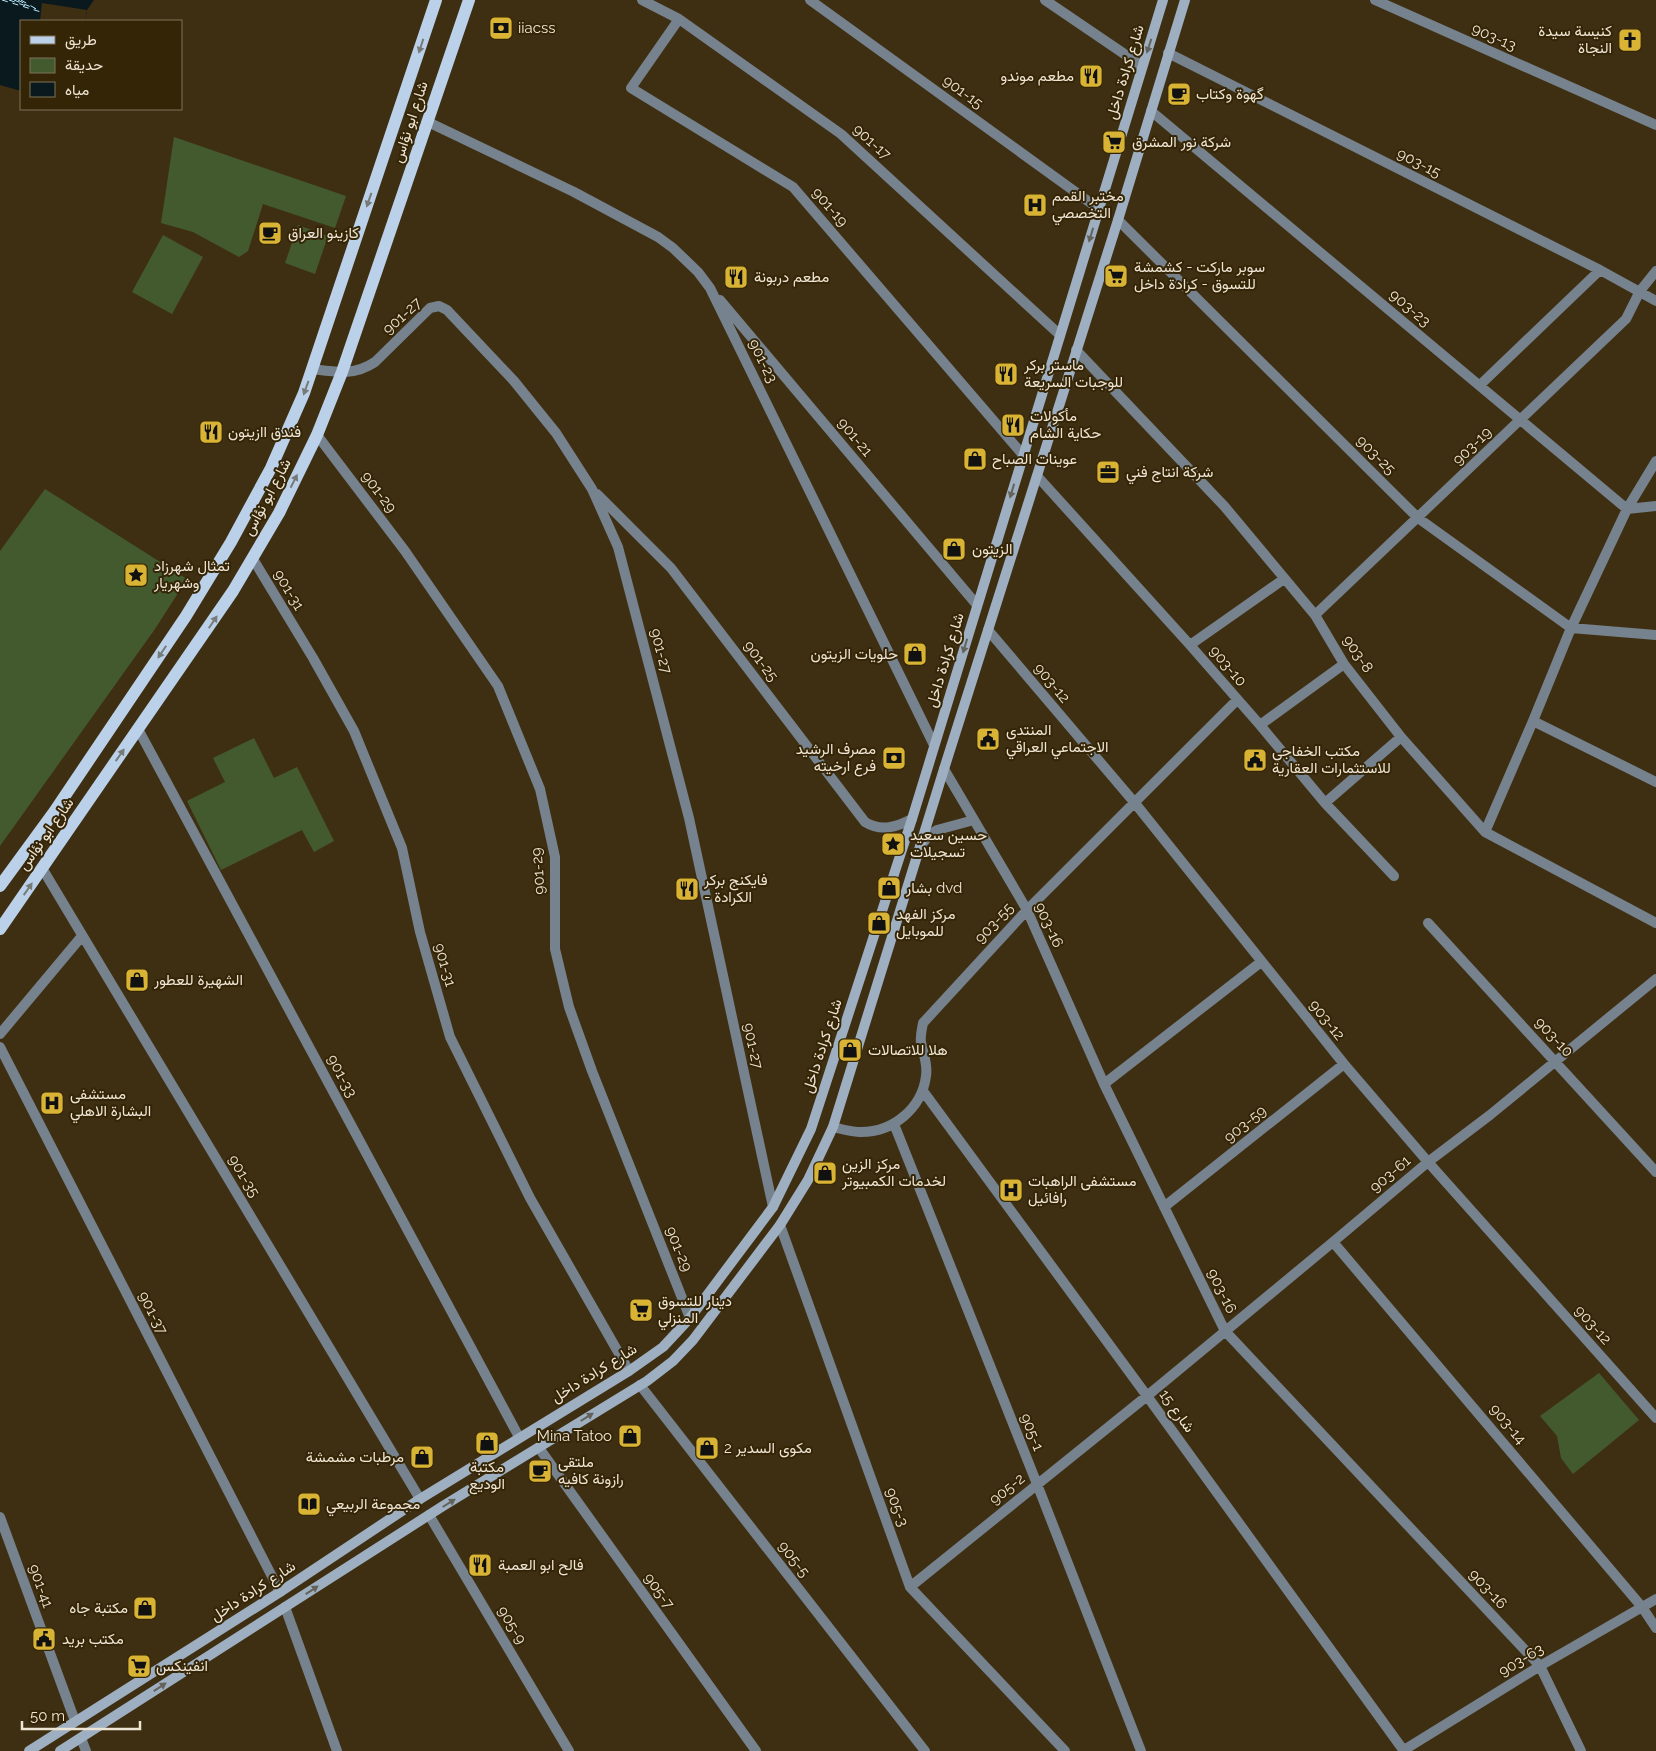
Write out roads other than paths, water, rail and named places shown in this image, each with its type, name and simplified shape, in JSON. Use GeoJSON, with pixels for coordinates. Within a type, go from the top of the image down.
{"type":"FeatureCollection","features":[{"type":"Feature","properties":{"kind":"main road","name":"شارع ابو نؤاس"},"geometry":{"type":"LineString","coordinates":[[0,886],[54,812],[209,579],[253,504],[271,468],[289,431],[312,370],[436,0]]}},
{"type":"Feature","properties":{"kind":"main road","name":"شارع ابو نؤاس"},"geometry":{"type":"LineString","coordinates":[[0,929],[212,623],[253,559],[279,513],[317,435],[342,372],[469,0]]}},
{"type":"Feature","properties":{"kind":"main road","name":"شارع كرادة داخل"},"geometry":{"type":"LineString","coordinates":[[28,1751],[280,1592],[420,1499],[629,1371],[663,1347],[690,1318],[773,1207],[811,1129],[912,819],[1163,0]]}},
{"type":"Feature","properties":{"kind":"main road","name":"شارع كرادة داخل"},"geometry":{"type":"LineString","coordinates":[[60,1751],[429,1515],[640,1385],[673,1361],[693,1340],[780,1225],[808,1180],[833,1127],[944,769],[1038,477],[1185,0]]}},
{"type":"Feature","properties":{"kind":"street","name":"901-17"},"geometry":{"type":"LineString","coordinates":[[642,0],[679,19],[841,134],[1060,334]]}},
{"type":"Feature","properties":{"kind":"street","name":"901-15"},"geometry":{"type":"LineString","coordinates":[[810,0],[1099,209]]}},
{"type":"Feature","properties":{"kind":"street"},"geometry":{"type":"LineString","coordinates":[[1045,0],[1142,66]]}},
{"type":"Feature","properties":{"kind":"street","name":"903-13"},"geometry":{"type":"LineString","coordinates":[[1375,0],[1656,125]]}},
{"type":"Feature","properties":{"kind":"street","name":"901-19"},"geometry":{"type":"LineString","coordinates":[[679,19],[631,88],[793,187],[1023,454]]}},
{"type":"Feature","properties":{"kind":"street","name":"903-15"},"geometry":{"type":"LineString","coordinates":[[1168,53],[1600,270],[1656,301]]}},
{"type":"Feature","properties":{"kind":"street","name":"903-23"},"geometry":{"type":"LineString","coordinates":[[1151,111],[1627,509]]}},
{"type":"Feature","properties":{"kind":"street","name":"901-23"},"geometry":{"type":"LineString","coordinates":[[428,122],[574,192],[658,237],[673,248],[698,272],[710,288],[934,745]]}},
{"type":"Feature","properties":{"kind":"street","name":"903-25"},"geometry":{"type":"LineString","coordinates":[[1118,220],[1418,518],[1571,628]]}},
{"type":"Feature","properties":{"kind":"street"},"geometry":{"type":"LineString","coordinates":[[1480,385],[1600,270]]}},
{"type":"Feature","properties":{"kind":"street","name":"903-19"},"geometry":{"type":"LineString","coordinates":[[1315,615],[1626,319],[1640,291],[1656,271]]}},
{"type":"Feature","properties":{"kind":"street","name":"901-21"},"geometry":{"type":"LineString","coordinates":[[710,288],[977,605]]}},
{"type":"Feature","properties":{"kind":"street","name":"901-27"},"geometry":{"type":"LineString","coordinates":[[312,370],[354,372],[365,369],[375,362],[430,308],[439,306],[447,310],[514,381],[556,433],[592,489],[618,547],[689,818],[773,1207]]}},
{"type":"Feature","properties":{"kind":"street","name":"903-8"},"geometry":{"type":"LineString","coordinates":[[1076,350],[1225,507],[1315,615],[1344,664],[1400,737],[1485,832],[1656,923]]}},
{"type":"Feature","properties":{"kind":"street","name":"901-29"},"geometry":{"type":"LineString","coordinates":[[317,435],[405,551],[498,686],[540,789],[549,828],[555,858],[555,949],[569,1007],[592,1071],[690,1318]]}},
{"type":"Feature","properties":{"kind":"street"},"geometry":{"type":"LineString","coordinates":[[1485,832],[1571,628],[1627,509],[1656,461]]}},
{"type":"Feature","properties":{"kind":"street","name":"903-10"},"geometry":{"type":"LineString","coordinates":[[1038,477],[1190,645],[1325,803],[1394,876]]}},
{"type":"Feature","properties":{"kind":"street","name":"901-25"},"geometry":{"type":"LineString","coordinates":[[592,489],[671,568],[865,822],[880,828],[890,828],[912,819]]}},
{"type":"Feature","properties":{"kind":"street"},"geometry":{"type":"LineString","coordinates":[[1627,509],[1656,506]]}},
{"type":"Feature","properties":{"kind":"street","name":"901-31"},"geometry":{"type":"LineString","coordinates":[[253,559],[313,658],[354,731],[399,839],[420,932],[450,1037],[530,1198],[629,1371]]}},
{"type":"Feature","properties":{"kind":"street"},"geometry":{"type":"LineString","coordinates":[[1190,645],[1284,579]]}},
{"type":"Feature","properties":{"kind":"street"},"geometry":{"type":"LineString","coordinates":[[1571,628],[1656,635]]}},
{"type":"Feature","properties":{"kind":"street","name":"903-12"},"geometry":{"type":"LineString","coordinates":[[988,630],[1134,802],[1344,1064],[1428,1162],[1656,1418]]}},
{"type":"Feature","properties":{"kind":"street"},"geometry":{"type":"LineString","coordinates":[[1260,725],[1344,664]]}},
{"type":"Feature","properties":{"kind":"street","name":"903-55"},"geometry":{"type":"LineString","coordinates":[[833,1127],[859,1132],[876,1131],[894,1124],[911,1110],[922,1091],[926,1075],[926,1058],[921,1042],[923,1023],[1027,910],[1237,700]]}},
{"type":"Feature","properties":{"kind":"street"},"geometry":{"type":"LineString","coordinates":[[1533,721],[1656,782]]}},
{"type":"Feature","properties":{"kind":"street","name":"901-33"},"geometry":{"type":"LineString","coordinates":[[138,729],[519,1437]]}},
{"type":"Feature","properties":{"kind":"street"},"geometry":{"type":"LineString","coordinates":[[1325,803],[1400,737]]}},
{"type":"Feature","properties":{"kind":"street","name":"903-16"},"geometry":{"type":"LineString","coordinates":[[944,769],[1027,910],[1104,1084],[1225,1331],[1540,1666],[1580,1751]]}},
{"type":"Feature","properties":{"kind":"street"},"geometry":{"type":"LineString","coordinates":[[920,848],[930,835],[937,830],[974,820]]}},
{"type":"Feature","properties":{"kind":"street","name":"901-35"},"geometry":{"type":"LineString","coordinates":[[42,868],[420,1499]]}},
{"type":"Feature","properties":{"kind":"street","name":"903-10"},"geometry":{"type":"LineString","coordinates":[[1428,923],[1656,1172]]}},
{"type":"Feature","properties":{"kind":"street"},"geometry":{"type":"LineString","coordinates":[[0,1034],[82,936]]}},
{"type":"Feature","properties":{"kind":"street"},"geometry":{"type":"LineString","coordinates":[[1104,1084],[1261,962]]}},
{"type":"Feature","properties":{"kind":"street","name":"903-61"},"geometry":{"type":"LineString","coordinates":[[1147,1396],[1428,1162],[1490,1115],[1656,979]]}},
{"type":"Feature","properties":{"kind":"street","name":"901-37"},"geometry":{"type":"LineString","coordinates":[[0,1047],[280,1592]]}},
{"type":"Feature","properties":{"kind":"street","name":"903-59"},"geometry":{"type":"LineString","coordinates":[[1164,1207],[1344,1064]]}},
{"type":"Feature","properties":{"kind":"street","name":"شارع 15"},"geometry":{"type":"LineString","coordinates":[[922,1091],[1147,1396],[1404,1751]]}},
{"type":"Feature","properties":{"kind":"street","name":"905-1"},"geometry":{"type":"LineString","coordinates":[[894,1124],[1141,1751]]}},
{"type":"Feature","properties":{"kind":"street","name":"905-3"},"geometry":{"type":"LineString","coordinates":[[780,1225],[910,1587],[1065,1751]]}},
{"type":"Feature","properties":{"kind":"street","name":"903-14"},"geometry":{"type":"LineString","coordinates":[[1333,1242],[1642,1607],[1656,1628]]}},
{"type":"Feature","properties":{"kind":"street","name":"905-5"},"geometry":{"type":"LineString","coordinates":[[640,1385],[925,1751]]}},
{"type":"Feature","properties":{"kind":"street","name":"905-2"},"geometry":{"type":"LineString","coordinates":[[910,1587],[1147,1396]]}},
{"type":"Feature","properties":{"kind":"street","name":"905-7"},"geometry":{"type":"LineString","coordinates":[[538,1448],[756,1751]]}},
{"type":"Feature","properties":{"kind":"street","name":"905-9"},"geometry":{"type":"LineString","coordinates":[[429,1515],[569,1751]]}},
{"type":"Feature","properties":{"kind":"street","name":"901-41"},"geometry":{"type":"LineString","coordinates":[[0,1517],[75,1721]]}},
{"type":"Feature","properties":{"kind":"street","name":"903-63"},"geometry":{"type":"LineString","coordinates":[[1404,1751],[1540,1666],[1656,1599]]}},
{"type":"Feature","properties":{"kind":"street"},"geometry":{"type":"LineString","coordinates":[[285,1607],[337,1751]]}},
{"type":"Feature","properties":{"kind":"street"},"geometry":{"type":"LineString","coordinates":[[81,1738],[86,1751]]}},
{"type":"Feature","properties":{"kind":"water"},"geometry":{"type":"Polygon","coordinates":[[[0,0],[94,0],[87,10],[85,20],[20,20],[20,91],[0,85],[0,0]]]}},
{"type":"Feature","properties":{"kind":"place","name":"iiacss"},"geometry":{"type":"Point","coordinates":[501,28]}},
{"type":"Feature","properties":{"kind":"place","name":"كنيسة سيدة النجاة"},"geometry":{"type":"Point","coordinates":[1630,40]}},
{"type":"Feature","properties":{"kind":"place","name":"مطعم موندو"},"geometry":{"type":"Point","coordinates":[1091,76]}},
{"type":"Feature","properties":{"kind":"place","name":"گهوة وكتاب"},"geometry":{"type":"Point","coordinates":[1179,94]}},
{"type":"Feature","properties":{"kind":"place","name":"شركة نور المشرق"},"geometry":{"type":"Point","coordinates":[1114,142]}},
{"type":"Feature","properties":{"kind":"place","name":"مختبر القمم التخصصي"},"geometry":{"type":"Point","coordinates":[1035,205]}},
{"type":"Feature","properties":{"kind":"place","name":"كازينو العراق"},"geometry":{"type":"Point","coordinates":[270,233]}},
{"type":"Feature","properties":{"kind":"place","name":"سوبر ماركت - كشمشة للتسوق - كرادة داخل"},"geometry":{"type":"Point","coordinates":[1116,276]}},
{"type":"Feature","properties":{"kind":"place","name":"مطعم دربونة"},"geometry":{"type":"Point","coordinates":[736,277]}},
{"type":"Feature","properties":{"kind":"place","name":"ماستر بركر للوجبات السريعة"},"geometry":{"type":"Point","coordinates":[1006,374]}},
{"type":"Feature","properties":{"kind":"place","name":"مأكولات حكاية الشام"},"geometry":{"type":"Point","coordinates":[1013,425]}},
{"type":"Feature","properties":{"kind":"place","name":"فندق اازيتون"},"geometry":{"type":"Point","coordinates":[211,432]}},
{"type":"Feature","properties":{"kind":"place","name":"عوينات الصباح"},"geometry":{"type":"Point","coordinates":[975,459]}},
{"type":"Feature","properties":{"kind":"place","name":"شركة انتاج فني"},"geometry":{"type":"Point","coordinates":[1108,472]}},
{"type":"Feature","properties":{"kind":"place","name":"الزيتون"},"geometry":{"type":"Point","coordinates":[954,549]}},
{"type":"Feature","properties":{"kind":"place","name":"تمثال شهرزاد وشهريار"},"geometry":{"type":"Point","coordinates":[136,575]}},
{"type":"Feature","properties":{"kind":"place","name":"حلويات الزيتون"},"geometry":{"type":"Point","coordinates":[915,654]}},
{"type":"Feature","properties":{"kind":"place","name":"المنتدى الاجتماعي العراقي"},"geometry":{"type":"Point","coordinates":[988,739]}},
{"type":"Feature","properties":{"kind":"place","name":"مصرف الرشيد فرع ارخيته"},"geometry":{"type":"Point","coordinates":[894,758]}},
{"type":"Feature","properties":{"kind":"place","name":"مكتب الخفاجي للاستثمارات العقارية"},"geometry":{"type":"Point","coordinates":[1255,760]}},
{"type":"Feature","properties":{"kind":"place","name":"حسين سعيد تسجيلات"},"geometry":{"type":"Point","coordinates":[893,844]}},
{"type":"Feature","properties":{"kind":"place","name":"بشار dvd"},"geometry":{"type":"Point","coordinates":[889,888]}},
{"type":"Feature","properties":{"kind":"place","name":"فايكنج بركر - الكرادة"},"geometry":{"type":"Point","coordinates":[687,889]}},
{"type":"Feature","properties":{"kind":"place","name":"مركز الفهد للموبايل"},"geometry":{"type":"Point","coordinates":[879,923]}},
{"type":"Feature","properties":{"kind":"place","name":"الشهيرة للعطور"},"geometry":{"type":"Point","coordinates":[137,980]}},
{"type":"Feature","properties":{"kind":"place","name":"هلا للاتصالات"},"geometry":{"type":"Point","coordinates":[850,1050]}},
{"type":"Feature","properties":{"kind":"place","name":"مستشفى البشارة الاهلي"},"geometry":{"type":"Point","coordinates":[52,1103]}},
{"type":"Feature","properties":{"kind":"place","name":"مركز الزين لخدمات الكمبيوتر"},"geometry":{"type":"Point","coordinates":[825,1173]}},
{"type":"Feature","properties":{"kind":"place","name":"مستشفى الراهبات رافائيل"},"geometry":{"type":"Point","coordinates":[1011,1190]}},
{"type":"Feature","properties":{"kind":"place","name":"دينار للتسوق المنزلي"},"geometry":{"type":"Point","coordinates":[641,1310]}},
{"type":"Feature","properties":{"kind":"place","name":"Mina Tatoo"},"geometry":{"type":"Point","coordinates":[630,1436]}},
{"type":"Feature","properties":{"kind":"place","name":"مكتبة الوديع"},"geometry":{"type":"Point","coordinates":[487,1443]}},
{"type":"Feature","properties":{"kind":"place","name":"مكوى السدير 2"},"geometry":{"type":"Point","coordinates":[707,1448]}},
{"type":"Feature","properties":{"kind":"place","name":"مرطبات مشمشة"},"geometry":{"type":"Point","coordinates":[422,1457]}},
{"type":"Feature","properties":{"kind":"place","name":"ملتقى رازونة كافيه"},"geometry":{"type":"Point","coordinates":[540,1471]}},
{"type":"Feature","properties":{"kind":"place","name":"مجموعة الربيعي"},"geometry":{"type":"Point","coordinates":[309,1504]}},
{"type":"Feature","properties":{"kind":"place","name":"فالح ابو العمبة"},"geometry":{"type":"Point","coordinates":[480,1565]}},
{"type":"Feature","properties":{"kind":"place","name":"مكتبة جاه"},"geometry":{"type":"Point","coordinates":[145,1608]}},
{"type":"Feature","properties":{"kind":"place","name":"مكتب بريد"},"geometry":{"type":"Point","coordinates":[44,1639]}},
{"type":"Feature","properties":{"kind":"place","name":"انفينكس"},"geometry":{"type":"Point","coordinates":[139,1666]}}]}
